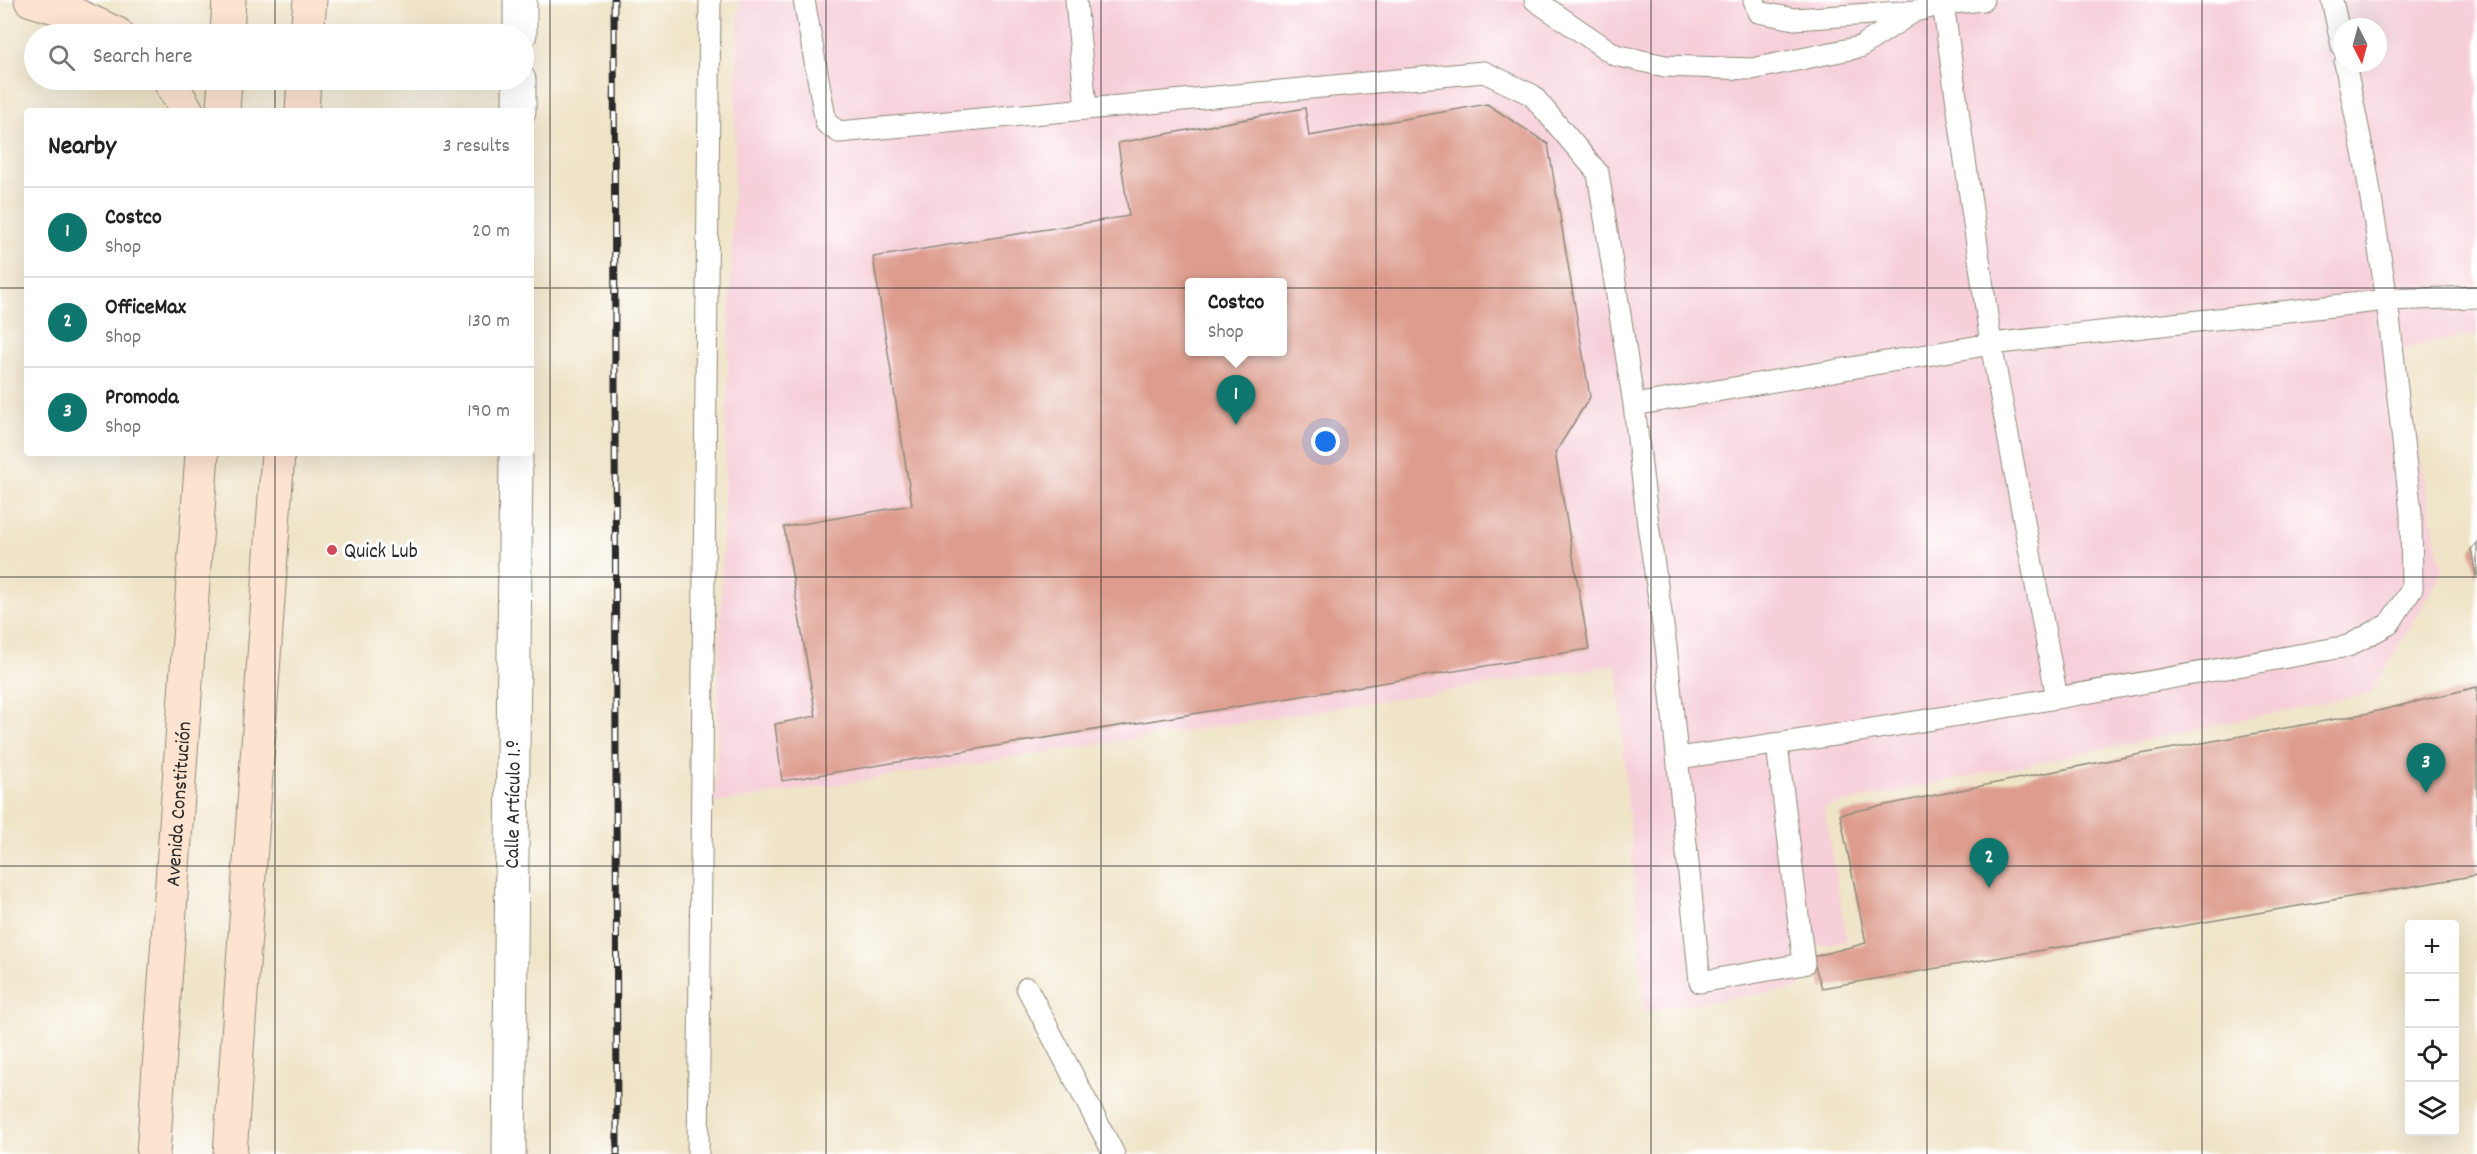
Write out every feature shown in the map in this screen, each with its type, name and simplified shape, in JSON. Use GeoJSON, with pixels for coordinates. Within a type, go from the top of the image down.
{"type":"FeatureCollection","features":[{"type":"Feature","properties":{"kind":"main road"},"geometry":{"type":"LineString","coordinates":[[31,0],[65,10],[95,24]]}},
{"type":"Feature","properties":{"kind":"main road"},"geometry":{"type":"LineString","coordinates":[[228,24],[229,0]]}},
{"type":"Feature","properties":{"kind":"main road"},"geometry":{"type":"LineString","coordinates":[[308,24],[309,0]]}},
{"type":"Feature","properties":{"kind":"main road"},"geometry":{"type":"LineString","coordinates":[[175,90],[185,108]]}},
{"type":"Feature","properties":{"kind":"main road"},"geometry":{"type":"LineString","coordinates":[[223,108],[224,90]]}},
{"type":"Feature","properties":{"kind":"main road"},"geometry":{"type":"LineString","coordinates":[[302,108],[303,90]]}},
{"type":"Feature","properties":{"kind":"main road","name":"Avenida Constitución"},"geometry":{"type":"LineString","coordinates":[[153,1154],[202,456]]}},
{"type":"Feature","properties":{"kind":"main road"},"geometry":{"type":"LineString","coordinates":[[231,1154],[279,456]]}},
{"type":"Feature","properties":{"kind":"street"},"geometry":{"type":"LineString","coordinates":[[520,0],[520,24]]}},
{"type":"Feature","properties":{"kind":"street"},"geometry":{"type":"LineString","coordinates":[[519,90],[519,108]]}},
{"type":"Feature","properties":{"kind":"street","name":"Calle Artículo 1.º"},"geometry":{"type":"LineString","coordinates":[[509,1154],[516,456]]}},
{"type":"Feature","properties":{"kind":"lane"},"geometry":{"type":"LineString","coordinates":[[698,1154],[710,0]]}},
{"type":"Feature","properties":{"kind":"lane"},"geometry":{"type":"LineString","coordinates":[[804,0],[826,123],[839,132],[1484,72],[1532,95],[1598,173],[1634,405],[1648,525],[1666,646],[1701,982],[1804,964],[1777,745]]}},
{"type":"Feature","properties":{"kind":"lane"},"geometry":{"type":"LineString","coordinates":[[1076,0],[1086,108]]}},
{"type":"Feature","properties":{"kind":"lane"},"geometry":{"type":"LineString","coordinates":[[1535,0],[1615,55],[1665,66],[1752,69],[1860,47],[1915,11]]}},
{"type":"Feature","properties":{"kind":"lane"},"geometry":{"type":"LineString","coordinates":[[1754,0],[1758,12],[1794,19],[1915,11],[1943,4],[1983,0]]}},
{"type":"Feature","properties":{"kind":"lane"},"geometry":{"type":"LineString","coordinates":[[2332,0],[2336,18]]}},
{"type":"Feature","properties":{"kind":"lane"},"geometry":{"type":"LineString","coordinates":[[1943,4],[1991,344],[2057,698]]}},
{"type":"Feature","properties":{"kind":"lane"},"geometry":{"type":"LineString","coordinates":[[1678,758],[1777,745],[2349,646],[2389,624],[2412,589],[2411,513],[2387,300],[2366,167],[2347,72]]}},
{"type":"Feature","properties":{"kind":"lane"},"geometry":{"type":"LineString","coordinates":[[1634,405],[1991,344],[2387,300],[2477,297]]}},
{"type":"Feature","properties":{"kind":"lane"},"geometry":{"type":"LineString","coordinates":[[1027,988],[1114,1154]]}},
{"type":"Feature","properties":{"kind":"shaded area"},"geometry":{"type":"Polygon","coordinates":[[[739,0],[2477,0],[2477,334],[2403,349],[2425,485],[2443,571],[2371,693],[1824,807],[1847,941],[1795,950],[1800,988],[1644,1011],[1617,665],[715,803],[739,0]]]}},
{"type":"Feature","properties":{"kind":"building"},"geometry":{"type":"Polygon","coordinates":[[[1487,104],[1548,144],[1590,397],[1555,453],[1589,649],[782,781],[775,724],[816,716],[784,527],[912,505],[873,257],[1129,216],[1118,143],[1305,108],[1309,136],[1487,104]]]}},
{"type":"Feature","properties":{"kind":"building"},"geometry":{"type":"Polygon","coordinates":[[[2477,542],[2477,576],[2476,576],[2471,549],[2477,542]]]}},
{"type":"Feature","properties":{"kind":"building"},"geometry":{"type":"Polygon","coordinates":[[[2477,687],[2477,875],[1822,988],[1812,957],[1866,943],[1840,814],[2141,754],[2369,713],[2477,687]]]}},
{"type":"Feature","properties":{"kind":"railway"},"geometry":{"type":"LineString","coordinates":[[614,0],[617,1154]]}},
{"type":"Feature","properties":{"kind":"place","name":"Costco"},"geometry":{"type":"Point","coordinates":[1236,425]}},
{"type":"Feature","properties":{"kind":"place","name":"Quick Lub"},"geometry":{"type":"Point","coordinates":[332,550]}},
{"type":"Feature","properties":{"kind":"place","name":"Promoda"},"geometry":{"type":"Point","coordinates":[2426,793]}},
{"type":"Feature","properties":{"kind":"place","name":"OfficeMax"},"geometry":{"type":"Point","coordinates":[1989,888]}}]}
